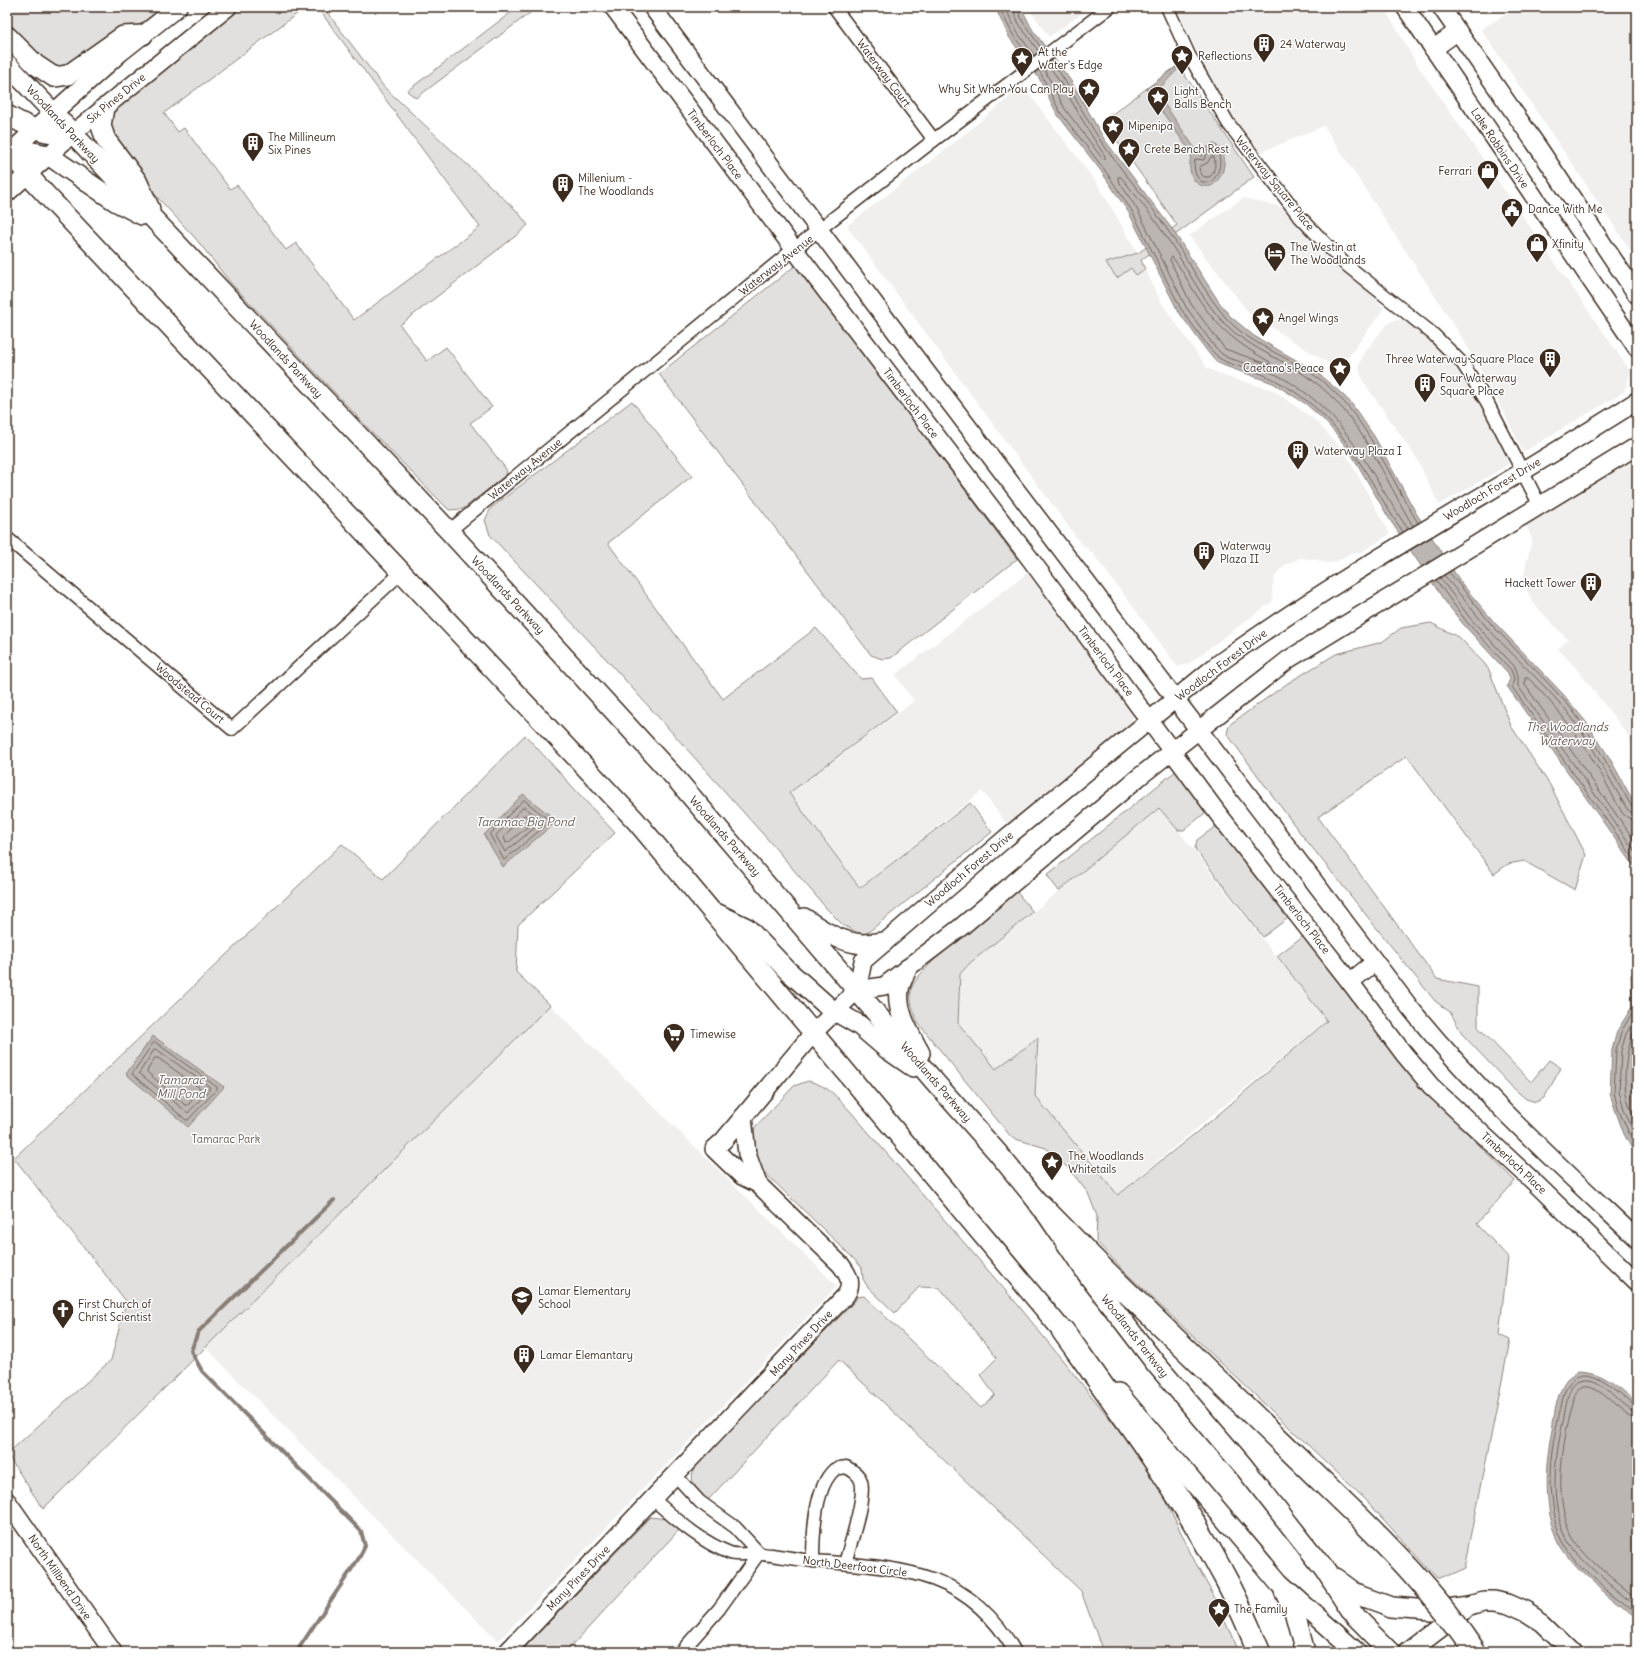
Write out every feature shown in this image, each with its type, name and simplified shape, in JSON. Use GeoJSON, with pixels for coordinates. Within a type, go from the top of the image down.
{"type":"FeatureCollection","features":[{"type":"Feature","properties":{"kind":"highway"},"geometry":{"type":"LineString","coordinates":[[1041,1206],[1101,1267],[1341,1500],[1421,1581],[1450,1617],[1475,1652]]}},
{"type":"Feature","properties":{"kind":"highway"},"geometry":{"type":"LineString","coordinates":[[1063,1331],[1144,1445],[1195,1523],[1223,1573],[1259,1652]]}},
{"type":"Feature","properties":{"kind":"main road"},"geometry":{"type":"LineString","coordinates":[[7,36],[36,65],[54,77],[68,74],[123,36],[143,35]]}},
{"type":"Feature","properties":{"kind":"main road","name":"Woodlands Parkway"},"geometry":{"type":"LineString","coordinates":[[7,64],[449,531],[678,781],[934,1081],[997,1152],[1041,1206],[1090,1278],[1156,1364],[1244,1467],[1325,1570],[1356,1618],[1390,1652]]}},
{"type":"Feature","properties":{"kind":"main road"},"geometry":{"type":"LineString","coordinates":[[104,108],[101,126],[106,140],[137,181],[158,224]]}},
{"type":"Feature","properties":{"kind":"main road"},"geometry":{"type":"LineString","coordinates":[[7,115],[34,130],[54,134],[72,134]]}},
{"type":"Feature","properties":{"kind":"main road"},"geometry":{"type":"LineString","coordinates":[[8,153],[33,152],[48,155],[115,201],[158,224]]}},
{"type":"Feature","properties":{"kind":"main road"},"geometry":{"type":"LineString","coordinates":[[8,153],[636,821],[1063,1331],[1154,1435],[1279,1583],[1356,1652]]}},
{"type":"Feature","properties":{"kind":"main road"},"geometry":{"type":"LineString","coordinates":[[784,904],[832,936],[862,944],[884,942]]}},
{"type":"Feature","properties":{"kind":"main road"},"geometry":{"type":"LineString","coordinates":[[711,911],[747,928],[787,970],[834,1012],[859,1025],[887,1049],[934,1081]]}},
{"type":"Feature","properties":{"kind":"main road"},"geometry":{"type":"LineString","coordinates":[[907,969],[899,989],[901,1014],[934,1081]]}},
{"type":"Feature","properties":{"kind":"main road"},"geometry":{"type":"LineString","coordinates":[[1325,1570],[1358,1595],[1391,1607],[1431,1610],[1470,1606]]}},
{"type":"Feature","properties":{"kind":"main road"},"geometry":{"type":"LineString","coordinates":[[1279,1583],[1294,1611],[1305,1652]]}},
{"type":"Feature","properties":{"kind":"main road"},"geometry":{"type":"LineString","coordinates":[[1408,1652],[1470,1606],[1484,1600],[1508,1604],[1526,1612],[1543,1623],[1573,1652]]}},
{"type":"Feature","properties":{"kind":"street"},"geometry":{"type":"LineString","coordinates":[[8,153],[53,112],[178,7]]}},
{"type":"Feature","properties":{"kind":"street","name":"Six Pines Drive"},"geometry":{"type":"LineString","coordinates":[[7,193],[72,134],[228,7]]}},
{"type":"Feature","properties":{"kind":"street","name":"Timberloch Place"},"geometry":{"type":"LineString","coordinates":[[613,7],[794,249],[1031,560],[1219,815],[1350,982],[1404,1054],[1431,1086],[1534,1182],[1637,1282]]}},
{"type":"Feature","properties":{"kind":"street"},"geometry":{"type":"LineString","coordinates":[[652,7],[1175,700],[1434,1038],[1522,1130],[1637,1239]]}},
{"type":"Feature","properties":{"kind":"street","name":"Waterway Court"},"geometry":{"type":"LineString","coordinates":[[834,7],[934,140]]}},
{"type":"Feature","properties":{"kind":"street","name":"Waterway Avenue"},"geometry":{"type":"LineString","coordinates":[[449,531],[794,249],[934,140],[1110,7]]}},
{"type":"Feature","properties":{"kind":"street","name":"Waterway Square Place"},"geometry":{"type":"LineString","coordinates":[[1166,7],[1189,55],[1228,123],[1300,217],[1344,263],[1433,334],[1463,364],[1483,394],[1540,506]]}},
{"type":"Feature","properties":{"kind":"street","name":"Lake Robbins Drive"},"geometry":{"type":"LineString","coordinates":[[1405,7],[1637,348]]}},
{"type":"Feature","properties":{"kind":"street"},"geometry":{"type":"LineString","coordinates":[[1441,7],[1540,150],[1637,295]]}},
{"type":"Feature","properties":{"kind":"street"},"geometry":{"type":"LineString","coordinates":[[1433,49],[1458,31]]}},
{"type":"Feature","properties":{"kind":"street","name":"Woodloch Forest Drive"},"geometry":{"type":"LineString","coordinates":[[814,1032],[856,990],[864,961],[884,942],[1006,838],[1150,720],[1241,648],[1292,612],[1387,552],[1464,507],[1637,401]]}},
{"type":"Feature","properties":{"kind":"street"},"geometry":{"type":"LineString","coordinates":[[856,990],[884,986],[907,969],[961,927],[1090,817],[1289,659],[1637,446]]}},
{"type":"Feature","properties":{"kind":"street","name":"Woodstead Court"},"geometry":{"type":"LineString","coordinates":[[7,538],[232,729],[402,572]]}},
{"type":"Feature","properties":{"kind":"street"},"geometry":{"type":"LineString","coordinates":[[1350,982],[1375,962]]}},
{"type":"Feature","properties":{"kind":"street","name":"Many Pines Drive"},"geometry":{"type":"LineString","coordinates":[[507,1652],[654,1500],[846,1296],[850,1288],[850,1281],[841,1265],[758,1184],[742,1176],[714,1149],[723,1141],[814,1032]]}},
{"type":"Feature","properties":{"kind":"street"},"geometry":{"type":"LineString","coordinates":[[743,1117],[746,1154],[758,1184]]}},
{"type":"Feature","properties":{"kind":"street"},"geometry":{"type":"LineString","coordinates":[[813,1561],[814,1526],[819,1498],[826,1481],[834,1470],[846,1467],[855,1472],[861,1482],[861,1499],[845,1563]]}},
{"type":"Feature","properties":{"kind":"street"},"geometry":{"type":"LineString","coordinates":[[676,1476],[700,1502],[736,1527],[759,1553],[719,1609],[681,1652]]}},
{"type":"Feature","properties":{"kind":"street","name":"North Deerfoot Circle"},"geometry":{"type":"LineString","coordinates":[[654,1500],[698,1536],[732,1554],[759,1553],[813,1561],[845,1563],[900,1570],[926,1576],[952,1587],[975,1602],[994,1621],[1015,1652]]}},
{"type":"Feature","properties":{"kind":"street","name":"North Millbend Drive"},"geometry":{"type":"LineString","coordinates":[[7,1501],[112,1652]]}},
{"type":"Feature","properties":{"kind":"shaded area"},"geometry":{"type":"Polygon","coordinates":[[[1028,7],[1091,7],[1049,37],[1028,7]]]}},
{"type":"Feature","properties":{"kind":"shaded area"},"geometry":{"type":"Polygon","coordinates":[[[1176,7],[1384,7],[1416,63],[1631,372],[1624,392],[1523,452],[1504,413],[1463,339],[1324,126],[1254,155],[1210,79],[1176,7]]]}},
{"type":"Feature","properties":{"kind":"shaded area"},"geometry":{"type":"Polygon","coordinates":[[[1519,7],[1637,7],[1637,260],[1481,29],[1519,7]]]}},
{"type":"Feature","properties":{"kind":"shaded area"},"geometry":{"type":"Polygon","coordinates":[[[1023,86],[1096,182],[1138,253],[1107,262],[1117,278],[1131,268],[1136,275],[1145,269],[1161,302],[1207,368],[1224,376],[1273,390],[1315,420],[1346,454],[1390,534],[1360,553],[1350,553],[1336,562],[1327,563],[1314,559],[1300,558],[1285,565],[1275,576],[1272,589],[1273,601],[1188,664],[1178,667],[1094,555],[1079,541],[847,226],[951,145],[1023,86]]]}},
{"type":"Feature","properties":{"kind":"shaded area","name":"The Westin at The Woodlands"},"geometry":{"type":"Polygon","coordinates":[[[1243,198],[1286,208],[1318,247],[1369,291],[1384,308],[1339,370],[1250,314],[1189,236],[1243,198]]]}},
{"type":"Feature","properties":{"kind":"shaded area","name":"Four Waterway Square Place"},"geometry":{"type":"Polygon","coordinates":[[[1400,319],[1410,323],[1455,364],[1481,404],[1508,460],[1508,464],[1503,468],[1439,505],[1417,459],[1363,381],[1360,373],[1359,365],[1364,353],[1386,325],[1392,321],[1400,319]]]}},
{"type":"Feature","properties":{"kind":"shaded area","name":"Hackett Tower"},"geometry":{"type":"Polygon","coordinates":[[[1637,456],[1637,749],[1577,669],[1558,649],[1568,640],[1532,602],[1526,588],[1524,576],[1532,541],[1526,526],[1637,456]]]}},
{"type":"Feature","properties":{"kind":"shaded area"},"geometry":{"type":"Polygon","coordinates":[[[1027,573],[1133,713],[1132,725],[1008,826],[982,791],[860,887],[790,793],[914,701],[895,675],[1027,573]]]}},
{"type":"Feature","properties":{"kind":"shaded area"},"geometry":{"type":"Polygon","coordinates":[[[1159,809],[1178,830],[1326,1021],[1118,1194],[1036,1096],[1039,1037],[996,1069],[958,1022],[961,974],[970,964],[1159,809]]]}},
{"type":"Feature","properties":{"kind":"shaded area","name":"Lamar Elementary School"},"geometry":{"type":"Polygon","coordinates":[[[550,1005],[837,1286],[498,1641],[205,1347],[550,1005]]]}},
{"type":"Feature","properties":{"kind":"green space"},"geometry":{"type":"Polygon","coordinates":[[[7,7],[162,7],[74,77],[63,78],[7,37],[7,7]]]}},
{"type":"Feature","properties":{"kind":"green space"},"geometry":{"type":"Polygon","coordinates":[[[240,7],[306,7],[164,113],[178,132],[184,128],[230,189],[237,185],[286,250],[296,243],[354,320],[480,227],[317,7],[323,7],[384,87],[517,211],[528,225],[400,325],[427,361],[446,347],[492,407],[470,423],[506,469],[507,474],[463,509],[449,510],[372,432],[230,282],[196,239],[107,143],[110,113],[120,102],[240,7]]]}},
{"type":"Feature","properties":{"kind":"green space"},"geometry":{"type":"Polygon","coordinates":[[[518,7],[538,7],[416,98],[407,91],[518,7]]]}},
{"type":"Feature","properties":{"kind":"green space"},"geometry":{"type":"Polygon","coordinates":[[[1178,65],[1254,177],[1141,260],[1145,269],[1136,275],[1131,268],[1117,278],[1106,263],[1138,253],[1177,225],[1103,121],[1178,65]]]}},
{"type":"Feature","properties":{"kind":"green space"},"geometry":{"type":"Polygon","coordinates":[[[796,265],[1017,559],[891,658],[882,659],[871,655],[659,374],[796,265]]]}},
{"type":"Feature","properties":{"kind":"green space"},"geometry":{"type":"Polygon","coordinates":[[[632,401],[692,476],[608,543],[723,699],[816,628],[861,679],[872,678],[897,712],[789,793],[860,888],[970,803],[992,832],[866,934],[856,932],[843,925],[827,909],[770,842],[608,661],[490,535],[485,520],[491,508],[632,401]]]}},
{"type":"Feature","properties":{"kind":"green space"},"geometry":{"type":"Polygon","coordinates":[[[1431,623],[1460,638],[1489,670],[1511,726],[1550,785],[1586,855],[1575,890],[1524,861],[1508,864],[1494,874],[1407,756],[1318,817],[1437,979],[1478,987],[1478,1027],[1531,1082],[1549,1060],[1561,1068],[1544,1098],[1536,1102],[1526,1099],[1511,1086],[1463,1035],[1450,1012],[1435,1001],[1298,830],[1227,734],[1229,725],[1288,683],[1336,654],[1382,642],[1401,628],[1431,623]]]}},
{"type":"Feature","properties":{"kind":"green space","name":"Tamarac Park"},"geometry":{"type":"Polygon","coordinates":[[[525,735],[615,833],[518,925],[516,972],[550,1005],[43,1509],[7,1454],[111,1360],[126,1301],[14,1158],[342,844],[383,879],[525,735]]]}},
{"type":"Feature","properties":{"kind":"green space"},"geometry":{"type":"Polygon","coordinates":[[[1177,770],[1205,805],[1205,813],[1184,830],[1178,830],[1159,808],[1059,891],[1047,875],[1177,770]]]}},
{"type":"Feature","properties":{"kind":"green space"},"geometry":{"type":"Polygon","coordinates":[[[1219,824],[1288,912],[1288,918],[1263,937],[1195,849],[1197,840],[1219,824]]]}},
{"type":"Feature","properties":{"kind":"green space"},"geometry":{"type":"Polygon","coordinates":[[[1016,891],[1033,912],[970,963],[960,974],[958,1023],[996,1069],[1038,1038],[1035,1096],[1118,1195],[1212,1120],[1327,1021],[1277,956],[1303,936],[1417,1083],[1515,1181],[1477,1224],[1508,1257],[1499,1335],[1510,1340],[1465,1568],[1438,1580],[1366,1500],[1126,1273],[1096,1241],[1097,1216],[1088,1193],[1070,1170],[1046,1148],[1012,1138],[918,1023],[912,1007],[911,998],[911,990],[916,981],[940,954],[1016,891]]]}},
{"type":"Feature","properties":{"kind":"green space"},"geometry":{"type":"Polygon","coordinates":[[[808,1081],[827,1089],[851,1112],[1018,1305],[1127,1440],[1163,1494],[1192,1556],[1217,1602],[1238,1652],[1103,1652],[1081,1591],[839,1360],[708,1500],[694,1486],[692,1478],[694,1467],[855,1301],[857,1297],[864,1296],[981,1408],[995,1395],[980,1375],[997,1358],[940,1288],[919,1287],[895,1313],[867,1286],[863,1279],[862,1268],[852,1257],[759,1167],[751,1138],[755,1127],[794,1086],[808,1081]]]}},
{"type":"Feature","properties":{"kind":"green space"},"geometry":{"type":"Polygon","coordinates":[[[650,1517],[668,1519],[679,1530],[566,1652],[520,1652],[650,1517]]]}},
{"type":"Feature","properties":{"kind":"water","name":"The Woodlands Waterway"},"geometry":{"type":"Polygon","coordinates":[[[995,7],[1021,7],[1032,29],[1071,81],[1104,139],[1172,229],[1219,302],[1230,316],[1254,336],[1315,371],[1351,403],[1374,436],[1416,513],[1462,584],[1495,623],[1563,694],[1586,722],[1609,757],[1637,808],[1637,870],[1507,686],[1510,679],[1508,673],[1463,624],[1444,600],[1390,520],[1352,455],[1338,436],[1323,419],[1306,404],[1273,383],[1216,362],[1207,351],[1178,311],[1129,213],[1101,171],[1057,114],[1039,78],[1009,37],[995,7]]]}},
{"type":"Feature","properties":{"kind":"water"},"geometry":{"type":"Polygon","coordinates":[[[1176,67],[1178,69],[1156,92],[1201,157],[1205,149],[1213,143],[1222,152],[1224,158],[1223,171],[1216,182],[1211,186],[1199,184],[1192,177],[1190,172],[1190,160],[1192,154],[1146,89],[1176,67]]]}},
{"type":"Feature","properties":{"kind":"water","name":"Taramac Big Pond"},"geometry":{"type":"Polygon","coordinates":[[[523,794],[557,821],[503,867],[484,835],[523,794]]]}},
{"type":"Feature","properties":{"kind":"water"},"geometry":{"type":"Polygon","coordinates":[[[1637,970],[1637,1158],[1624,1134],[1610,1094],[1612,1050],[1617,1031],[1632,1007],[1631,975],[1637,970]]]}},
{"type":"Feature","properties":{"kind":"water","name":"Tamarac Mill Pond"},"geometry":{"type":"Polygon","coordinates":[[[153,1036],[224,1087],[188,1127],[126,1074],[153,1036]]]}},
{"type":"Feature","properties":{"kind":"water"},"geometry":{"type":"Polygon","coordinates":[[[1578,1371],[1588,1372],[1604,1377],[1617,1386],[1637,1404],[1637,1618],[1593,1582],[1569,1558],[1553,1529],[1549,1513],[1546,1479],[1549,1445],[1555,1410],[1559,1395],[1565,1382],[1569,1377],[1578,1371]]]}},
{"type":"Feature","properties":{"kind":"waterway"},"geometry":{"type":"LineString","coordinates":[[304,1652],[299,1648],[359,1558],[365,1546],[361,1531],[202,1371],[191,1351],[198,1332],[334,1200]]}},
{"type":"Feature","properties":{"kind":"place","name":"24 Waterway"},"geometry":{"type":"Point","coordinates":[1264,64]}},
{"type":"Feature","properties":{"kind":"place","name":"Reflections"},"geometry":{"type":"Point","coordinates":[1182,76]}},
{"type":"Feature","properties":{"kind":"place","name":"At the Water's Edge"},"geometry":{"type":"Point","coordinates":[1022,78]}},
{"type":"Feature","properties":{"kind":"place","name":"Why Sit When You Can Play"},"geometry":{"type":"Point","coordinates":[1089,108]}},
{"type":"Feature","properties":{"kind":"place","name":"Light Balls Bench"},"geometry":{"type":"Point","coordinates":[1158,116]}},
{"type":"Feature","properties":{"kind":"place","name":"Mipenipa"},"geometry":{"type":"Point","coordinates":[1113,146]}},
{"type":"Feature","properties":{"kind":"place","name":"The Millineum Six Pines"},"geometry":{"type":"Point","coordinates":[253,162]}},
{"type":"Feature","properties":{"kind":"place","name":"Crete Bench Rest"},"geometry":{"type":"Point","coordinates":[1129,168]}},
{"type":"Feature","properties":{"kind":"place","name":"Ferrari"},"geometry":{"type":"Point","coordinates":[1488,190]}},
{"type":"Feature","properties":{"kind":"place","name":"Millenium - The Woodlands"},"geometry":{"type":"Point","coordinates":[563,204]}},
{"type":"Feature","properties":{"kind":"place","name":"Dance With Me"},"geometry":{"type":"Point","coordinates":[1512,228]}},
{"type":"Feature","properties":{"kind":"place","name":"Xfinity"},"geometry":{"type":"Point","coordinates":[1537,264]}},
{"type":"Feature","properties":{"kind":"place","name":"The Westin at The Woodlands"},"geometry":{"type":"Point","coordinates":[1275,272]}},
{"type":"Feature","properties":{"kind":"place","name":"Angel Wings"},"geometry":{"type":"Point","coordinates":[1263,338]}},
{"type":"Feature","properties":{"kind":"place","name":"Three Waterway Square Place"},"geometry":{"type":"Point","coordinates":[1550,378]}},
{"type":"Feature","properties":{"kind":"place","name":"Caetano's Peace"},"geometry":{"type":"Point","coordinates":[1340,388]}},
{"type":"Feature","properties":{"kind":"place","name":"Four Waterway Square Place"},"geometry":{"type":"Point","coordinates":[1425,404]}},
{"type":"Feature","properties":{"kind":"place","name":"Waterway Plaza I"},"geometry":{"type":"Point","coordinates":[1298,470]}},
{"type":"Feature","properties":{"kind":"place","name":"Waterway Plaza II"},"geometry":{"type":"Point","coordinates":[1204,572]}},
{"type":"Feature","properties":{"kind":"place","name":"Hackett Tower"},"geometry":{"type":"Point","coordinates":[1591,602]}},
{"type":"Feature","properties":{"kind":"place","name":"Timewise"},"geometry":{"type":"Point","coordinates":[674,1054]}},
{"type":"Feature","properties":{"kind":"place","name":"The Woodlands Whitetails"},"geometry":{"type":"Point","coordinates":[1052,1182]}},
{"type":"Feature","properties":{"kind":"place","name":"Lamar Elementary School"},"geometry":{"type":"Point","coordinates":[522,1316]}},
{"type":"Feature","properties":{"kind":"place","name":"First Church of Christ Scientist"},"geometry":{"type":"Point","coordinates":[63,1330]}},
{"type":"Feature","properties":{"kind":"place","name":"Lamar Elemantary"},"geometry":{"type":"Point","coordinates":[524,1374]}},
{"type":"Feature","properties":{"kind":"place","name":"The Family"},"geometry":{"type":"Point","coordinates":[1219,1628]}}]}
